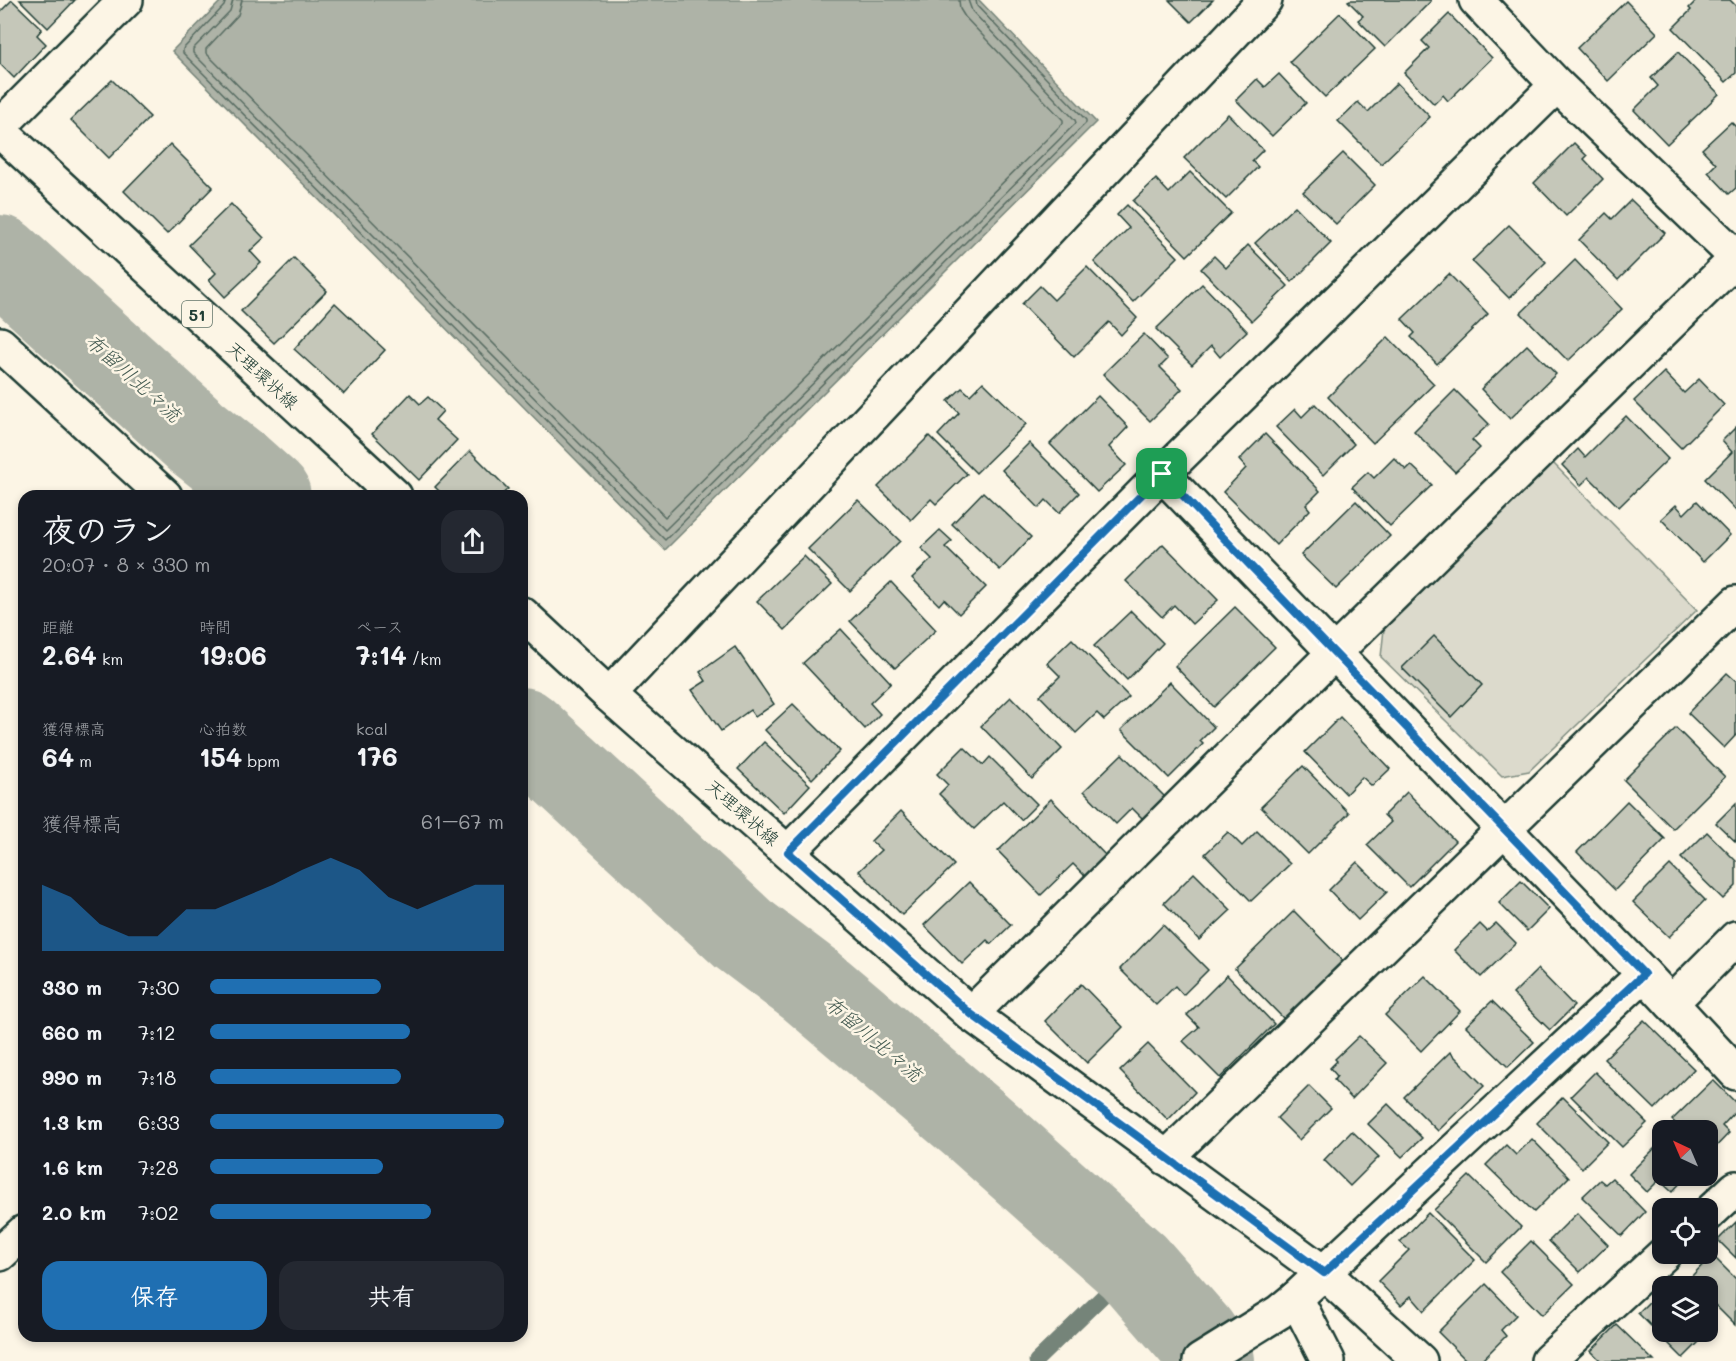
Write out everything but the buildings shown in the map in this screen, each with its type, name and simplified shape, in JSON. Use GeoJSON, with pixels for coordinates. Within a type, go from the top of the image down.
{"type":"FeatureCollection","features":[{"type":"Feature","properties":{"kind":"street"},"geometry":{"type":"LineString","coordinates":[[0,126],[126,0]]}},
{"type":"Feature","properties":{"kind":"street"},"geometry":{"type":"LineString","coordinates":[[609,695],[1265,0]]}},
{"type":"Feature","properties":{"kind":"street"},"geometry":{"type":"LineString","coordinates":[[971,1014],[1736,258],[1557,85],[1476,0]]}},
{"type":"Feature","properties":{"kind":"street"},"geometry":{"type":"LineString","coordinates":[[788,852],[1162,474],[1557,85]]}},
{"type":"Feature","properties":{"kind":"street","name":"天理環状線"},"geometry":{"type":"LineString","coordinates":[[0,131],[389,490]]}},
{"type":"Feature","properties":{"kind":"street"},"geometry":{"type":"LineString","coordinates":[[0,344],[158,490]]}},
{"type":"Feature","properties":{"kind":"street"},"geometry":{"type":"LineString","coordinates":[[1162,474],[1644,974],[1736,1073]]}},
{"type":"Feature","properties":{"kind":"street"},"geometry":{"type":"LineString","coordinates":[[1166,1158],[1736,603]]}},
{"type":"Feature","properties":{"kind":"street","name":"天理環状線"},"geometry":{"type":"LineString","coordinates":[[528,620],[609,695],[971,1014],[1324,1273],[1420,1361]]}},
{"type":"Feature","properties":{"kind":"street"},"geometry":{"type":"LineString","coordinates":[[1671,1003],[1736,938]]}},
{"type":"Feature","properties":{"kind":"street"},"geometry":{"type":"LineString","coordinates":[[1200,1361],[1288,1305],[1644,974]]}},
{"type":"Feature","properties":{"kind":"street"},"geometry":{"type":"LineString","coordinates":[[1718,1205],[1736,1188]]}},
{"type":"Feature","properties":{"kind":"street"},"geometry":{"type":"LineString","coordinates":[[0,1254],[18,1238]]}},
{"type":"Feature","properties":{"kind":"street"},"geometry":{"type":"LineString","coordinates":[[1548,1361],[1653,1264]]}},
{"type":"Feature","properties":{"kind":"street"},"geometry":{"type":"LineString","coordinates":[[1288,1305],[1328,1361]]}},
{"type":"Feature","properties":{"kind":"shaded area"},"geometry":{"type":"Polygon","coordinates":[[[1553,463],[1697,610],[1529,771],[1502,776],[1381,657],[1384,629],[1553,463]]]}},
{"type":"Feature","properties":{"kind":"water"},"geometry":{"type":"Polygon","coordinates":[[[222,0],[979,0],[1096,122],[665,550],[172,51],[222,0]]]}},
{"type":"Feature","properties":{"kind":"waterway","name":"布留川北々流"},"geometry":{"type":"LineString","coordinates":[[0,258],[196,436],[261,490]]}},
{"type":"Feature","properties":{"kind":"waterway","name":"布留川北々流"},"geometry":{"type":"LineString","coordinates":[[528,736],[743,934],[812,986],[978,1127],[1134,1266],[1195,1336],[1212,1361]]}},
{"type":"Feature","properties":{"kind":"waterway"},"geometry":{"type":"LineString","coordinates":[[1036,1361],[1134,1266]]}},
{"type":"Feature","properties":{"kind":"route"},"geometry":{"type":"LineString","coordinates":[[1162,474],[1644,974],[1324,1273],[971,1014],[788,852],[1162,474]]}}]}
